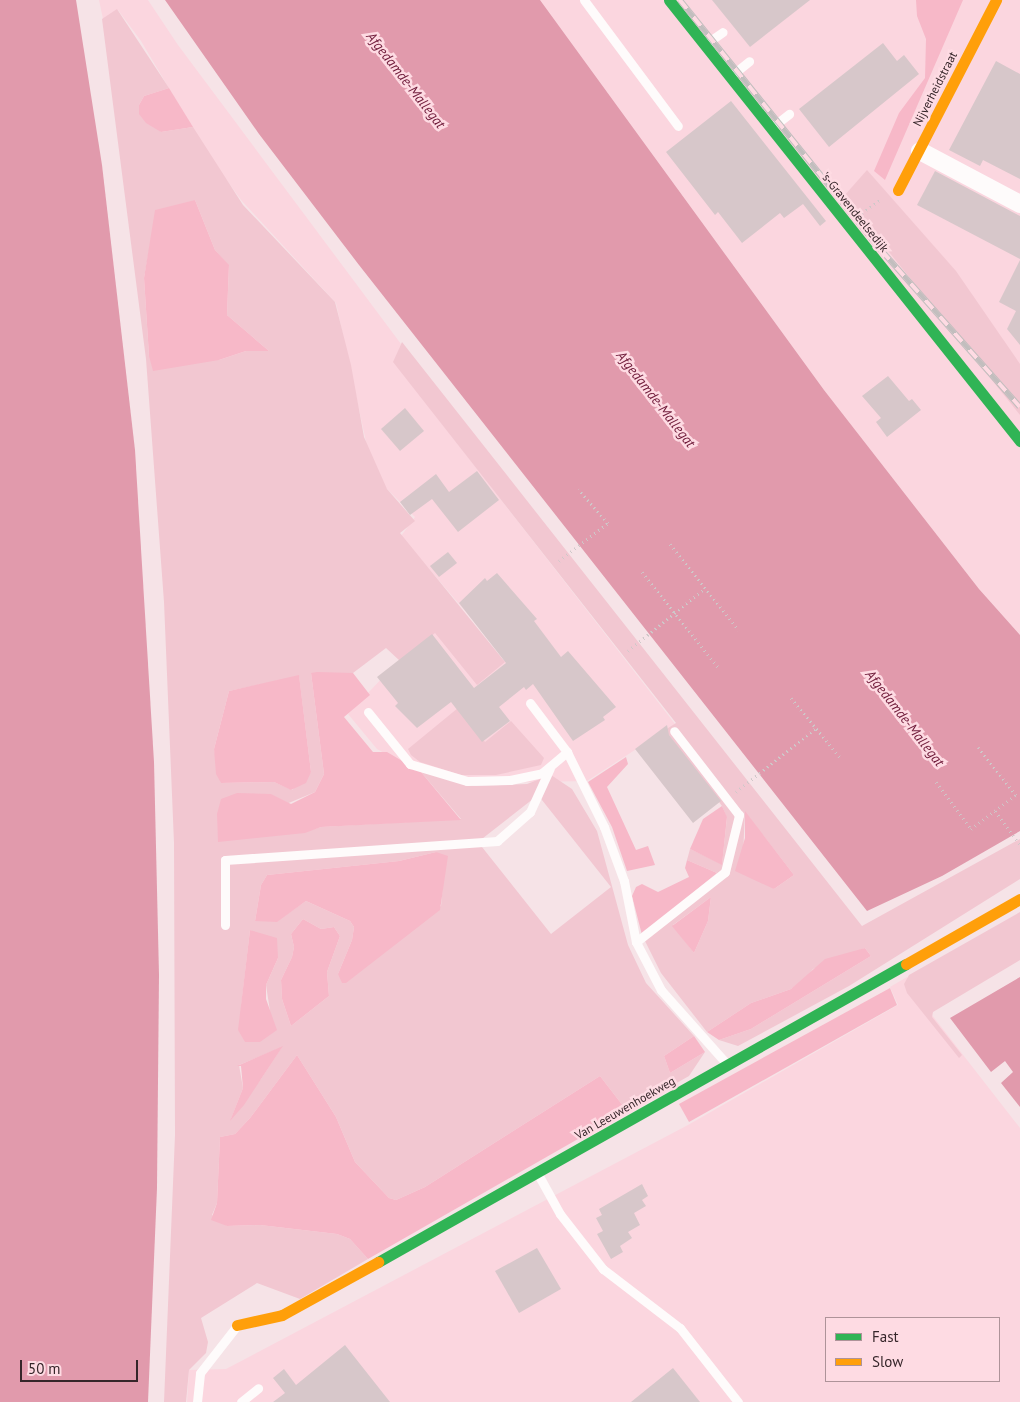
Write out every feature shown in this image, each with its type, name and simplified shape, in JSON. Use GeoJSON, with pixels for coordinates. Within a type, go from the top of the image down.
{"type":"FeatureCollection","features":[{"type":"Feature","properties":{"kind":"street","name":"'s-Gravendeelsedijk"},"geometry":{"type":"LineString","coordinates":[[669,0],[1020,441]]}},
{"type":"Feature","properties":{"kind":"street","name":"Nijverheidstraat"},"geometry":{"type":"LineString","coordinates":[[898,190],[920,151],[996,0]]}},
{"type":"Feature","properties":{"kind":"street"},"geometry":{"type":"LineString","coordinates":[[920,151],[1020,204]]}},
{"type":"Feature","properties":{"kind":"street","name":"Van Leeuwenhoekweg"},"geometry":{"type":"LineString","coordinates":[[237,1324],[282,1316],[538,1174],[1020,899]]}},
{"type":"Feature","properties":{"kind":"lane"},"geometry":{"type":"LineString","coordinates":[[584,0],[678,126]]}},
{"type":"Feature","properties":{"kind":"lane"},"geometry":{"type":"LineString","coordinates":[[705,45],[723,32]]}},
{"type":"Feature","properties":{"kind":"lane"},"geometry":{"type":"LineString","coordinates":[[730,77],[749,61]]}},
{"type":"Feature","properties":{"kind":"lane"},"geometry":{"type":"LineString","coordinates":[[771,128],[789,114]]}},
{"type":"Feature","properties":{"kind":"lane"},"geometry":{"type":"LineString","coordinates":[[530,703],[567,752],[604,827],[624,881],[636,942],[661,990],[728,1065]]}},
{"type":"Feature","properties":{"kind":"lane"},"geometry":{"type":"LineString","coordinates":[[368,712],[410,764],[467,781],[510,780],[542,772],[567,752]]}},
{"type":"Feature","properties":{"kind":"lane"},"geometry":{"type":"LineString","coordinates":[[636,942],[724,872],[739,815],[674,731]]}},
{"type":"Feature","properties":{"kind":"lane"},"geometry":{"type":"LineString","coordinates":[[226,925],[225,860],[497,841],[530,812],[551,765]]}},
{"type":"Feature","properties":{"kind":"lane"},"geometry":{"type":"LineString","coordinates":[[538,1174],[560,1214],[603,1268],[680,1328],[738,1402]]}},
{"type":"Feature","properties":{"kind":"lane"},"geometry":{"type":"LineString","coordinates":[[198,1402],[200,1374],[237,1324]]}},
{"type":"Feature","properties":{"kind":"lane"},"geometry":{"type":"LineString","coordinates":[[241,1402],[258,1388]]}},
{"type":"Feature","properties":{"kind":"path"},"geometry":{"type":"LineString","coordinates":[[860,214],[877,202]]}},
{"type":"Feature","properties":{"kind":"path"},"geometry":{"type":"LineString","coordinates":[[559,561],[608,523],[578,489]]}},
{"type":"Feature","properties":{"kind":"path"},"geometry":{"type":"LineString","coordinates":[[670,544],[739,630]]}},
{"type":"Feature","properties":{"kind":"path"},"geometry":{"type":"LineString","coordinates":[[642,572],[719,668]]}},
{"type":"Feature","properties":{"kind":"path"},"geometry":{"type":"LineString","coordinates":[[628,651],[705,588]]}},
{"type":"Feature","properties":{"kind":"path"},"geometry":{"type":"LineString","coordinates":[[791,698],[840,757]]}},
{"type":"Feature","properties":{"kind":"path"},"geometry":{"type":"LineString","coordinates":[[736,792],[816,728]]}},
{"type":"Feature","properties":{"kind":"path"},"geometry":{"type":"LineString","coordinates":[[936,782],[971,829],[1016,795],[978,747]]}},
{"type":"Feature","properties":{"kind":"path"},"geometry":{"type":"LineString","coordinates":[[995,811],[1020,844]]}},
{"type":"Feature","properties":{"kind":"shaded area"},"geometry":{"type":"Polygon","coordinates":[[[99,0],[148,0],[178,45],[401,344],[394,362],[675,724],[587,781],[440,784],[377,749],[348,714],[406,653],[387,565],[480,676],[506,659],[401,536],[415,517],[386,488],[368,451],[336,303],[241,200],[208,154],[141,41],[118,10],[103,19],[99,0]]]}},
{"type":"Feature","properties":{"kind":"shaded area"},"geometry":{"type":"Polygon","coordinates":[[[540,0],[1020,0],[1020,635],[979,589],[824,390],[540,0]]]}},
{"type":"Feature","properties":{"kind":"shaded area"},"geometry":{"type":"Polygon","coordinates":[[[916,0],[963,0],[885,180],[874,171],[899,113],[925,78],[926,39],[917,16],[916,0]]]}},
{"type":"Feature","properties":{"kind":"shaded area"},"geometry":{"type":"Polygon","coordinates":[[[117,9],[169,88],[144,96],[139,105],[161,132],[193,127],[243,205],[335,302],[351,365],[364,437],[387,489],[415,521],[400,533],[505,662],[477,685],[435,633],[400,661],[386,648],[353,673],[311,673],[324,774],[315,792],[219,832],[218,841],[304,832],[321,827],[461,819],[421,772],[475,786],[527,784],[551,775],[572,789],[597,831],[628,945],[646,983],[694,1036],[664,1056],[670,1073],[705,1052],[689,1076],[627,1111],[600,1076],[425,1187],[396,1200],[389,1198],[355,1162],[336,1117],[297,1055],[250,1118],[235,1134],[220,1137],[217,1203],[212,1215],[227,1226],[260,1225],[337,1234],[350,1239],[368,1259],[300,1299],[257,1283],[201,1318],[208,1342],[206,1353],[189,1370],[186,1402],[164,1402],[175,1135],[174,843],[164,602],[146,359],[102,19],[117,9]],[[195,200],[150,245],[144,278],[149,356],[219,360],[246,351],[269,351],[227,315],[229,266],[215,250],[195,200]],[[299,676],[229,691],[214,749],[221,783],[274,782],[292,790],[311,772],[299,676]],[[538,795],[478,842],[551,934],[611,887],[538,795]],[[436,852],[399,861],[267,875],[261,885],[255,921],[277,921],[306,901],[350,921],[354,927],[352,940],[338,974],[441,906],[445,863],[436,852]],[[303,919],[291,934],[294,947],[292,957],[281,980],[282,999],[291,1026],[329,996],[327,972],[340,936],[334,927],[321,929],[303,919]],[[250,930],[241,1007],[245,1042],[260,1042],[270,1011],[266,985],[278,958],[261,936],[250,930]],[[282,1047],[239,1065],[243,1088],[231,1119],[282,1047]]]}},
{"type":"Feature","properties":{"kind":"shaded area"},"geometry":{"type":"Polygon","coordinates":[[[169,88],[193,127],[161,132],[146,123],[139,114],[139,105],[144,96],[169,88]]]}},
{"type":"Feature","properties":{"kind":"shaded area"},"geometry":{"type":"Polygon","coordinates":[[[867,170],[956,271],[1020,364],[1020,415],[844,196],[867,170]]]}},
{"type":"Feature","properties":{"kind":"shaded area"},"geometry":{"type":"Polygon","coordinates":[[[195,200],[215,250],[229,265],[227,315],[269,351],[246,351],[219,360],[153,371],[149,356],[144,278],[155,210],[195,200]]]}},
{"type":"Feature","properties":{"kind":"shaded area"},"geometry":{"type":"Polygon","coordinates":[[[402,342],[862,926],[1020,839],[1020,879],[849,986],[738,1046],[719,1040],[751,1029],[871,956],[865,948],[813,969],[803,981],[791,989],[751,1003],[707,1032],[661,973],[642,935],[717,873],[687,860],[690,849],[722,864],[727,818],[722,806],[665,730],[676,723],[393,362],[402,342]],[[745,812],[743,855],[774,889],[794,875],[745,812]],[[711,897],[673,925],[694,953],[708,921],[711,897]]]}},
{"type":"Feature","properties":{"kind":"shaded area"},"geometry":{"type":"Polygon","coordinates":[[[311,673],[353,673],[370,695],[344,717],[373,752],[387,752],[421,772],[461,820],[321,827],[305,833],[218,842],[217,814],[221,799],[237,793],[271,794],[291,804],[315,792],[324,774],[311,673]]]}},
{"type":"Feature","properties":{"kind":"shaded area"},"geometry":{"type":"Polygon","coordinates":[[[299,675],[311,772],[306,783],[291,790],[274,782],[221,783],[216,774],[214,749],[229,691],[299,675]]]}},
{"type":"Feature","properties":{"kind":"shaded area"},"geometry":{"type":"Polygon","coordinates":[[[458,708],[485,742],[511,721],[544,758],[541,765],[496,775],[461,775],[420,762],[411,755],[408,749],[458,708]]]}},
{"type":"Feature","properties":{"kind":"shaded area"},"geometry":{"type":"Polygon","coordinates":[[[626,757],[628,764],[607,787],[636,850],[648,846],[655,865],[627,871],[612,827],[588,782],[626,757]]]}},
{"type":"Feature","properties":{"kind":"shaded area"},"geometry":{"type":"Polygon","coordinates":[[[722,806],[727,817],[722,865],[690,849],[703,819],[722,806]]]}},
{"type":"Feature","properties":{"kind":"shaded area"},"geometry":{"type":"Polygon","coordinates":[[[745,811],[794,875],[774,889],[735,871],[745,838],[745,811]]]}},
{"type":"Feature","properties":{"kind":"shaded area"},"geometry":{"type":"Polygon","coordinates":[[[436,852],[448,856],[440,910],[346,983],[342,983],[338,974],[352,940],[354,927],[350,921],[306,901],[277,922],[255,921],[261,885],[267,875],[399,861],[436,852]]]}},
{"type":"Feature","properties":{"kind":"shaded area"},"geometry":{"type":"Polygon","coordinates":[[[687,860],[717,873],[642,935],[632,896],[636,887],[642,884],[658,892],[689,877],[685,868],[687,860]]]}},
{"type":"Feature","properties":{"kind":"shaded area"},"geometry":{"type":"Polygon","coordinates":[[[711,897],[708,921],[694,953],[672,926],[711,897]]]}},
{"type":"Feature","properties":{"kind":"shaded area"},"geometry":{"type":"Polygon","coordinates":[[[1020,912],[1020,960],[933,1012],[932,1017],[962,1055],[959,1058],[907,993],[904,984],[909,975],[1020,912]]]}},
{"type":"Feature","properties":{"kind":"shaded area"},"geometry":{"type":"Polygon","coordinates":[[[303,919],[321,929],[334,927],[340,936],[327,972],[329,996],[291,1026],[282,999],[281,980],[292,957],[294,947],[291,934],[303,919]]]}},
{"type":"Feature","properties":{"kind":"shaded area"},"geometry":{"type":"Polygon","coordinates":[[[250,930],[277,938],[278,958],[266,985],[266,999],[277,1030],[260,1042],[245,1042],[238,1030],[250,930]]]}},
{"type":"Feature","properties":{"kind":"shaded area"},"geometry":{"type":"Polygon","coordinates":[[[865,948],[871,956],[751,1029],[719,1040],[707,1032],[751,1003],[791,989],[825,959],[865,948]]]}},
{"type":"Feature","properties":{"kind":"shaded area"},"geometry":{"type":"Polygon","coordinates":[[[907,977],[932,1015],[1020,1128],[1020,1402],[187,1402],[189,1370],[226,1369],[688,1125],[898,1005],[890,987],[907,977]]]}},
{"type":"Feature","properties":{"kind":"shaded area"},"geometry":{"type":"Polygon","coordinates":[[[890,988],[897,1005],[689,1122],[679,1104],[890,988]]]}},
{"type":"Feature","properties":{"kind":"shaded area"},"geometry":{"type":"Polygon","coordinates":[[[694,1036],[705,1052],[670,1073],[664,1056],[694,1036]]]}},
{"type":"Feature","properties":{"kind":"shaded area"},"geometry":{"type":"Polygon","coordinates":[[[283,1046],[244,1105],[230,1121],[243,1088],[241,1066],[237,1066],[283,1046]]]}},
{"type":"Feature","properties":{"kind":"shaded area"},"geometry":{"type":"Polygon","coordinates":[[[297,1055],[336,1117],[355,1162],[389,1198],[396,1200],[425,1187],[600,1076],[627,1111],[368,1259],[350,1239],[337,1234],[260,1225],[227,1226],[211,1220],[217,1203],[220,1137],[235,1134],[250,1118],[297,1055]]]}},
{"type":"Feature","properties":{"kind":"water"},"geometry":{"type":"Polygon","coordinates":[[[0,0],[76,0],[102,165],[135,450],[154,762],[159,975],[157,1188],[148,1402],[0,1402],[0,0]]]}},
{"type":"Feature","properties":{"kind":"water","name":"Afgedamde-Mallegat"},"geometry":{"type":"Polygon","coordinates":[[[165,0],[540,0],[824,390],[979,589],[1020,635],[1020,831],[942,876],[867,911],[359,265],[259,134],[165,0]]]}},
{"type":"Feature","properties":{"kind":"water"},"geometry":{"type":"Polygon","coordinates":[[[1020,977],[1020,1107],[1001,1083],[1013,1072],[1005,1061],[991,1072],[950,1018],[1020,977]]]}},
{"type":"Feature","properties":{"kind":"building"},"geometry":{"type":"Polygon","coordinates":[[[712,0],[810,0],[750,47],[712,0]]]}},
{"type":"Feature","properties":{"kind":"building"},"geometry":{"type":"Polygon","coordinates":[[[883,43],[897,61],[904,55],[919,74],[829,147],[799,109],[883,43]]]}},
{"type":"Feature","properties":{"kind":"building"},"geometry":{"type":"Polygon","coordinates":[[[996,61],[1020,74],[1020,179],[983,160],[980,166],[949,150],[996,61]]]}},
{"type":"Feature","properties":{"kind":"building"},"geometry":{"type":"Polygon","coordinates":[[[731,101],[826,221],[820,226],[803,204],[784,218],[780,213],[742,243],[718,212],[715,215],[666,152],[731,101]]]}},
{"type":"Feature","properties":{"kind":"building"},"geometry":{"type":"Polygon","coordinates":[[[935,171],[1020,216],[1020,259],[917,205],[935,171]]]}},
{"type":"Feature","properties":{"kind":"building"},"geometry":{"type":"Polygon","coordinates":[[[1020,260],[1020,345],[1007,329],[1016,311],[999,302],[1020,260]]]}},
{"type":"Feature","properties":{"kind":"building"},"geometry":{"type":"Polygon","coordinates":[[[888,376],[909,401],[912,399],[921,410],[887,437],[876,422],[881,418],[862,396],[888,376]]]}},
{"type":"Feature","properties":{"kind":"building"},"geometry":{"type":"Polygon","coordinates":[[[405,408],[424,431],[400,451],[381,429],[405,408]]]}},
{"type":"Feature","properties":{"kind":"building"},"geometry":{"type":"Polygon","coordinates":[[[477,471],[499,500],[458,532],[432,499],[410,515],[400,502],[436,474],[449,492],[477,471]]]}},
{"type":"Feature","properties":{"kind":"building"},"geometry":{"type":"Polygon","coordinates":[[[448,552],[457,563],[439,577],[430,566],[448,552]]]}},
{"type":"Feature","properties":{"kind":"building"},"geometry":{"type":"Polygon","coordinates":[[[497,573],[537,619],[534,621],[561,657],[568,651],[616,707],[603,717],[605,720],[573,741],[533,684],[526,690],[524,687],[499,707],[510,721],[482,742],[451,702],[417,728],[395,706],[398,703],[377,677],[432,634],[474,688],[506,663],[459,603],[485,578],[487,581],[497,573]]]}},
{"type":"Feature","properties":{"kind":"building"},"geometry":{"type":"Polygon","coordinates":[[[667,725],[669,735],[721,801],[693,823],[635,749],[667,725]]]}},
{"type":"Feature","properties":{"kind":"building"},"geometry":{"type":"Polygon","coordinates":[[[642,1184],[648,1196],[642,1200],[646,1206],[634,1213],[640,1225],[628,1232],[632,1238],[620,1246],[623,1252],[611,1259],[597,1234],[603,1231],[596,1218],[602,1215],[599,1209],[642,1184]]]}},
{"type":"Feature","properties":{"kind":"building"},"geometry":{"type":"Polygon","coordinates":[[[537,1248],[561,1289],[519,1313],[495,1271],[537,1248]]]}},
{"type":"Feature","properties":{"kind":"building"},"geometry":{"type":"Polygon","coordinates":[[[345,1345],[390,1402],[273,1402],[285,1393],[273,1378],[284,1369],[296,1385],[345,1345]]]}},
{"type":"Feature","properties":{"kind":"building"},"geometry":{"type":"Polygon","coordinates":[[[673,1368],[700,1402],[631,1402],[673,1368]]]}},
{"type":"Feature","properties":{"kind":"railway"},"geometry":{"type":"LineString","coordinates":[[680,0],[882,251],[1020,407]]}},
{"type":"Feature","properties":{"kind":"traffic: fast"},"geometry":{"type":"LineString","coordinates":[[669,0],[1020,441]]}},
{"type":"Feature","properties":{"kind":"traffic: fast"},"geometry":{"type":"LineString","coordinates":[[378,1262],[906,964]]}},
{"type":"Feature","properties":{"kind":"traffic: slow"},"geometry":{"type":"LineString","coordinates":[[898,190],[996,0]]}},
{"type":"Feature","properties":{"kind":"traffic: slow"},"geometry":{"type":"LineString","coordinates":[[906,964],[1020,899]]}},
{"type":"Feature","properties":{"kind":"traffic: slow"},"geometry":{"type":"LineString","coordinates":[[237,1325],[282,1315],[378,1262]]}}]}
